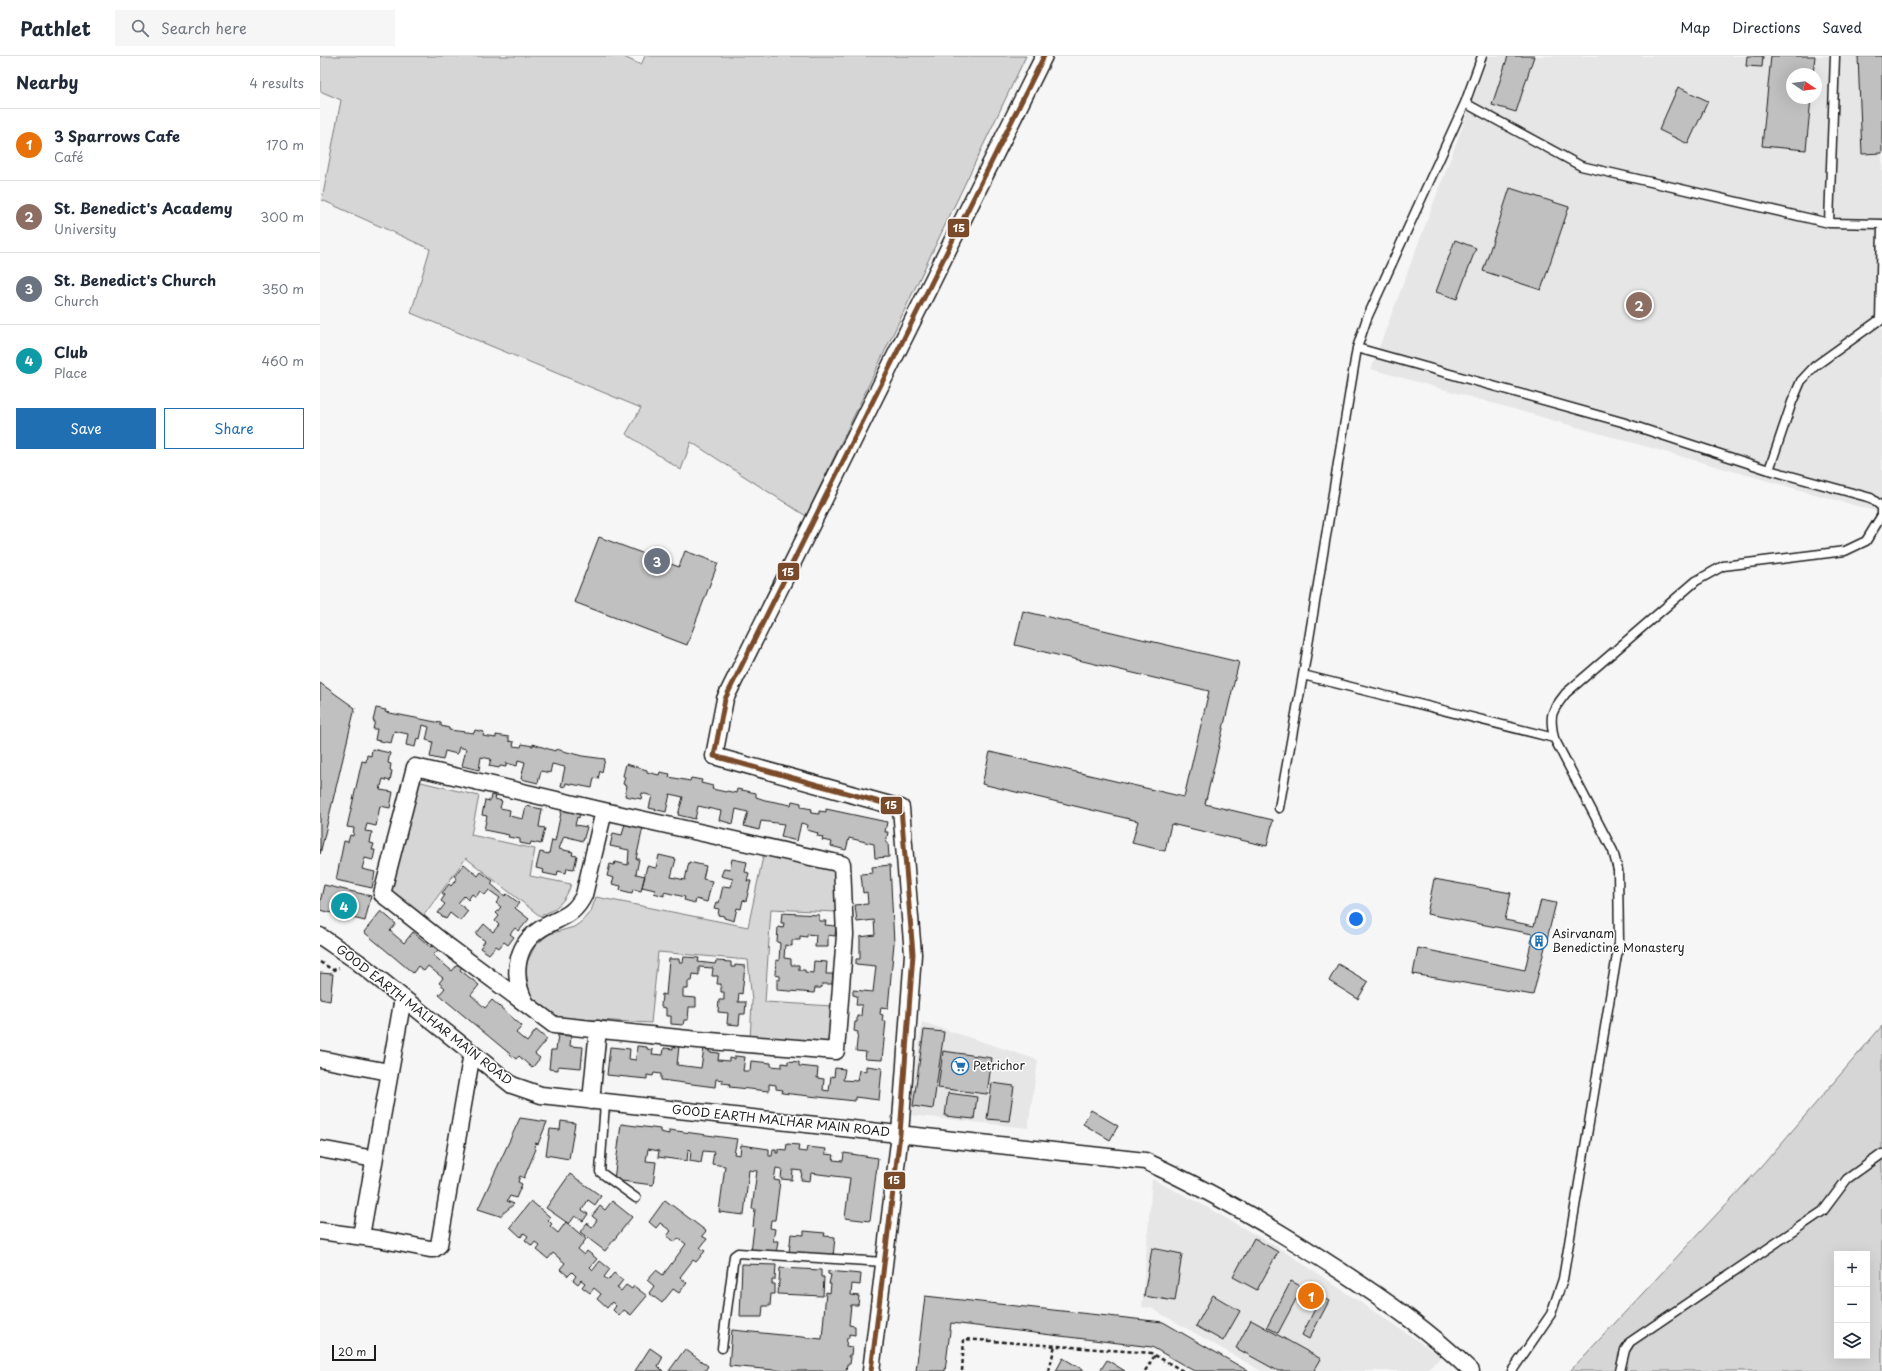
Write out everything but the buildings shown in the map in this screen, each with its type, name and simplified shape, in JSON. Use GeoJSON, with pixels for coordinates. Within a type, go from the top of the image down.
{"type":"FeatureCollection","features":[{"type":"Feature","properties":{"kind":"street"},"geometry":{"type":"LineString","coordinates":[[871,1371],[900,1134],[913,954],[901,808],[714,756],[726,699],[1044,56]]}},
{"type":"Feature","properties":{"kind":"street"},"geometry":{"type":"LineString","coordinates":[[414,767],[604,812],[842,864],[845,935],[836,1051],[698,1040],[554,1025],[527,1005],[448,947],[382,894],[414,767]]}},
{"type":"Feature","properties":{"kind":"street"},"geometry":{"type":"LineString","coordinates":[[527,1005],[518,987],[517,978],[519,958],[523,948],[537,931],[570,914],[580,903],[584,896],[604,812]]}},
{"type":"Feature","properties":{"kind":"street","name":"GOOD EARTH MALHAR MAIN ROAD"},"geometry":{"type":"LineString","coordinates":[[320,936],[358,962],[512,1085],[541,1095],[1145,1161],[1197,1185],[1290,1238],[1383,1298],[1451,1351],[1472,1371]]}},
{"type":"Feature","properties":{"kind":"street"},"geometry":{"type":"LineString","coordinates":[[361,1236],[403,998]]}},
{"type":"Feature","properties":{"kind":"street"},"geometry":{"type":"LineString","coordinates":[[598,1029],[598,1102]]}},
{"type":"Feature","properties":{"kind":"street"},"geometry":{"type":"LineString","coordinates":[[320,1232],[361,1236],[430,1249],[434,1249],[439,1245],[472,1053]]}},
{"type":"Feature","properties":{"kind":"street"},"geometry":{"type":"LineString","coordinates":[[320,1058],[390,1072]]}},
{"type":"Feature","properties":{"kind":"street"},"geometry":{"type":"LineString","coordinates":[[320,1149],[374,1159]]}},
{"type":"Feature","properties":{"kind":"lane"},"geometry":{"type":"LineString","coordinates":[[1279,808],[1303,675],[1357,348],[1367,318],[1465,103],[1482,56]]}},
{"type":"Feature","properties":{"kind":"lane"},"geometry":{"type":"LineString","coordinates":[[1829,223],[1835,56]]}},
{"type":"Feature","properties":{"kind":"lane"},"geometry":{"type":"LineString","coordinates":[[1465,103],[1581,166],[1829,223],[1882,226],[1881,320],[1814,366],[1801,381],[1792,402],[1769,470]]}},
{"type":"Feature","properties":{"kind":"lane"},"geometry":{"type":"LineString","coordinates":[[1357,348],[1622,422],[1769,470],[1871,498],[1882,507],[1882,515],[1866,541],[1845,551],[1723,566],[1696,581],[1566,693],[1552,710],[1551,723],[1554,738],[1613,850],[1616,859],[1618,870],[1619,942],[1563,1280],[1551,1314],[1512,1371]]}},
{"type":"Feature","properties":{"kind":"lane"},"geometry":{"type":"LineString","coordinates":[[1303,675],[1554,738]]}},
{"type":"Feature","properties":{"kind":"lane"},"geometry":{"type":"LineString","coordinates":[[598,1102],[600,1172],[636,1198]]}},
{"type":"Feature","properties":{"kind":"lane"},"geometry":{"type":"LineString","coordinates":[[1620,1371],[1625,1350],[1630,1342],[1823,1211],[1847,1178],[1882,1154]]}},
{"type":"Feature","properties":{"kind":"lane"},"geometry":{"type":"LineString","coordinates":[[722,1348],[734,1256],[738,1253],[884,1262]]}},
{"type":"Feature","properties":{"kind":"path"},"geometry":{"type":"LineString","coordinates":[[962,1371],[964,1339],[1151,1352],[1183,1371]]}},
{"type":"Feature","properties":{"kind":"path"},"geometry":{"type":"LineString","coordinates":[[1049,1371],[1055,1345]]}},
{"type":"Feature","properties":{"kind":"path"},"geometry":{"type":"LineString","coordinates":[[1145,1371],[1155,1355]]}},
{"type":"Feature","properties":{"kind":"shaded area"},"geometry":{"type":"Polygon","coordinates":[[[320,56],[622,56],[641,65],[645,56],[1026,56],[806,516],[691,442],[681,470],[626,434],[641,408],[411,313],[430,249],[322,200],[341,100],[320,91],[320,56]]]}},
{"type":"Feature","properties":{"kind":"shaded area"},"geometry":{"type":"Polygon","coordinates":[[[1489,56],[1882,56],[1882,513],[1371,369],[1489,56]]]}},
{"type":"Feature","properties":{"kind":"shaded area"},"geometry":{"type":"Polygon","coordinates":[[[417,781],[479,796],[471,835],[535,849],[530,876],[571,884],[560,904],[551,911],[540,916],[466,858],[421,919],[389,895],[417,781]]]}},
{"type":"Feature","properties":{"kind":"shaded area"},"geometry":{"type":"Polygon","coordinates":[[[764,852],[835,867],[836,912],[771,909],[765,1002],[833,1006],[830,1045],[750,1041],[752,1001],[748,960],[658,952],[651,1023],[559,1018],[533,998],[529,990],[526,971],[527,962],[535,946],[549,934],[574,927],[581,922],[591,911],[596,897],[748,927],[764,852]]]}},
{"type":"Feature","properties":{"kind":"shaded area"},"geometry":{"type":"Polygon","coordinates":[[[922,1022],[1038,1060],[1028,1128],[909,1115],[922,1022]]]}},
{"type":"Feature","properties":{"kind":"shaded area"},"geometry":{"type":"Polygon","coordinates":[[[1882,1026],[1882,1371],[1570,1371],[1761,1167],[1882,1026]]]}},
{"type":"Feature","properties":{"kind":"shaded area"},"geometry":{"type":"Polygon","coordinates":[[[1152,1179],[1194,1200],[1284,1251],[1442,1357],[1425,1371],[1261,1371],[1151,1308],[1142,1307],[1152,1179]]]}},
{"type":"Feature","properties":{"kind":"transit line","name":"15"},"geometry":{"type":"LineString","coordinates":[[871,1371],[900,1134],[913,954],[901,808],[714,756],[725,699],[1044,56]]}},
{"type":"Feature","properties":{"kind":"place","name":"St. Benedict's Academy"},"geometry":{"type":"Point","coordinates":[1639,305]}},
{"type":"Feature","properties":{"kind":"place","name":"St. Benedict's Church"},"geometry":{"type":"Point","coordinates":[657,561]}},
{"type":"Feature","properties":{"kind":"place","name":"Club"},"geometry":{"type":"Point","coordinates":[344,906]}},
{"type":"Feature","properties":{"kind":"place","name":"Asirvanam Benedictine Monastery"},"geometry":{"type":"Point","coordinates":[1539,941]}},
{"type":"Feature","properties":{"kind":"place","name":"Petrichor"},"geometry":{"type":"Point","coordinates":[960,1066]}},
{"type":"Feature","properties":{"kind":"place","name":"3 Sparrows Cafe"},"geometry":{"type":"Point","coordinates":[1311,1296]}}]}
